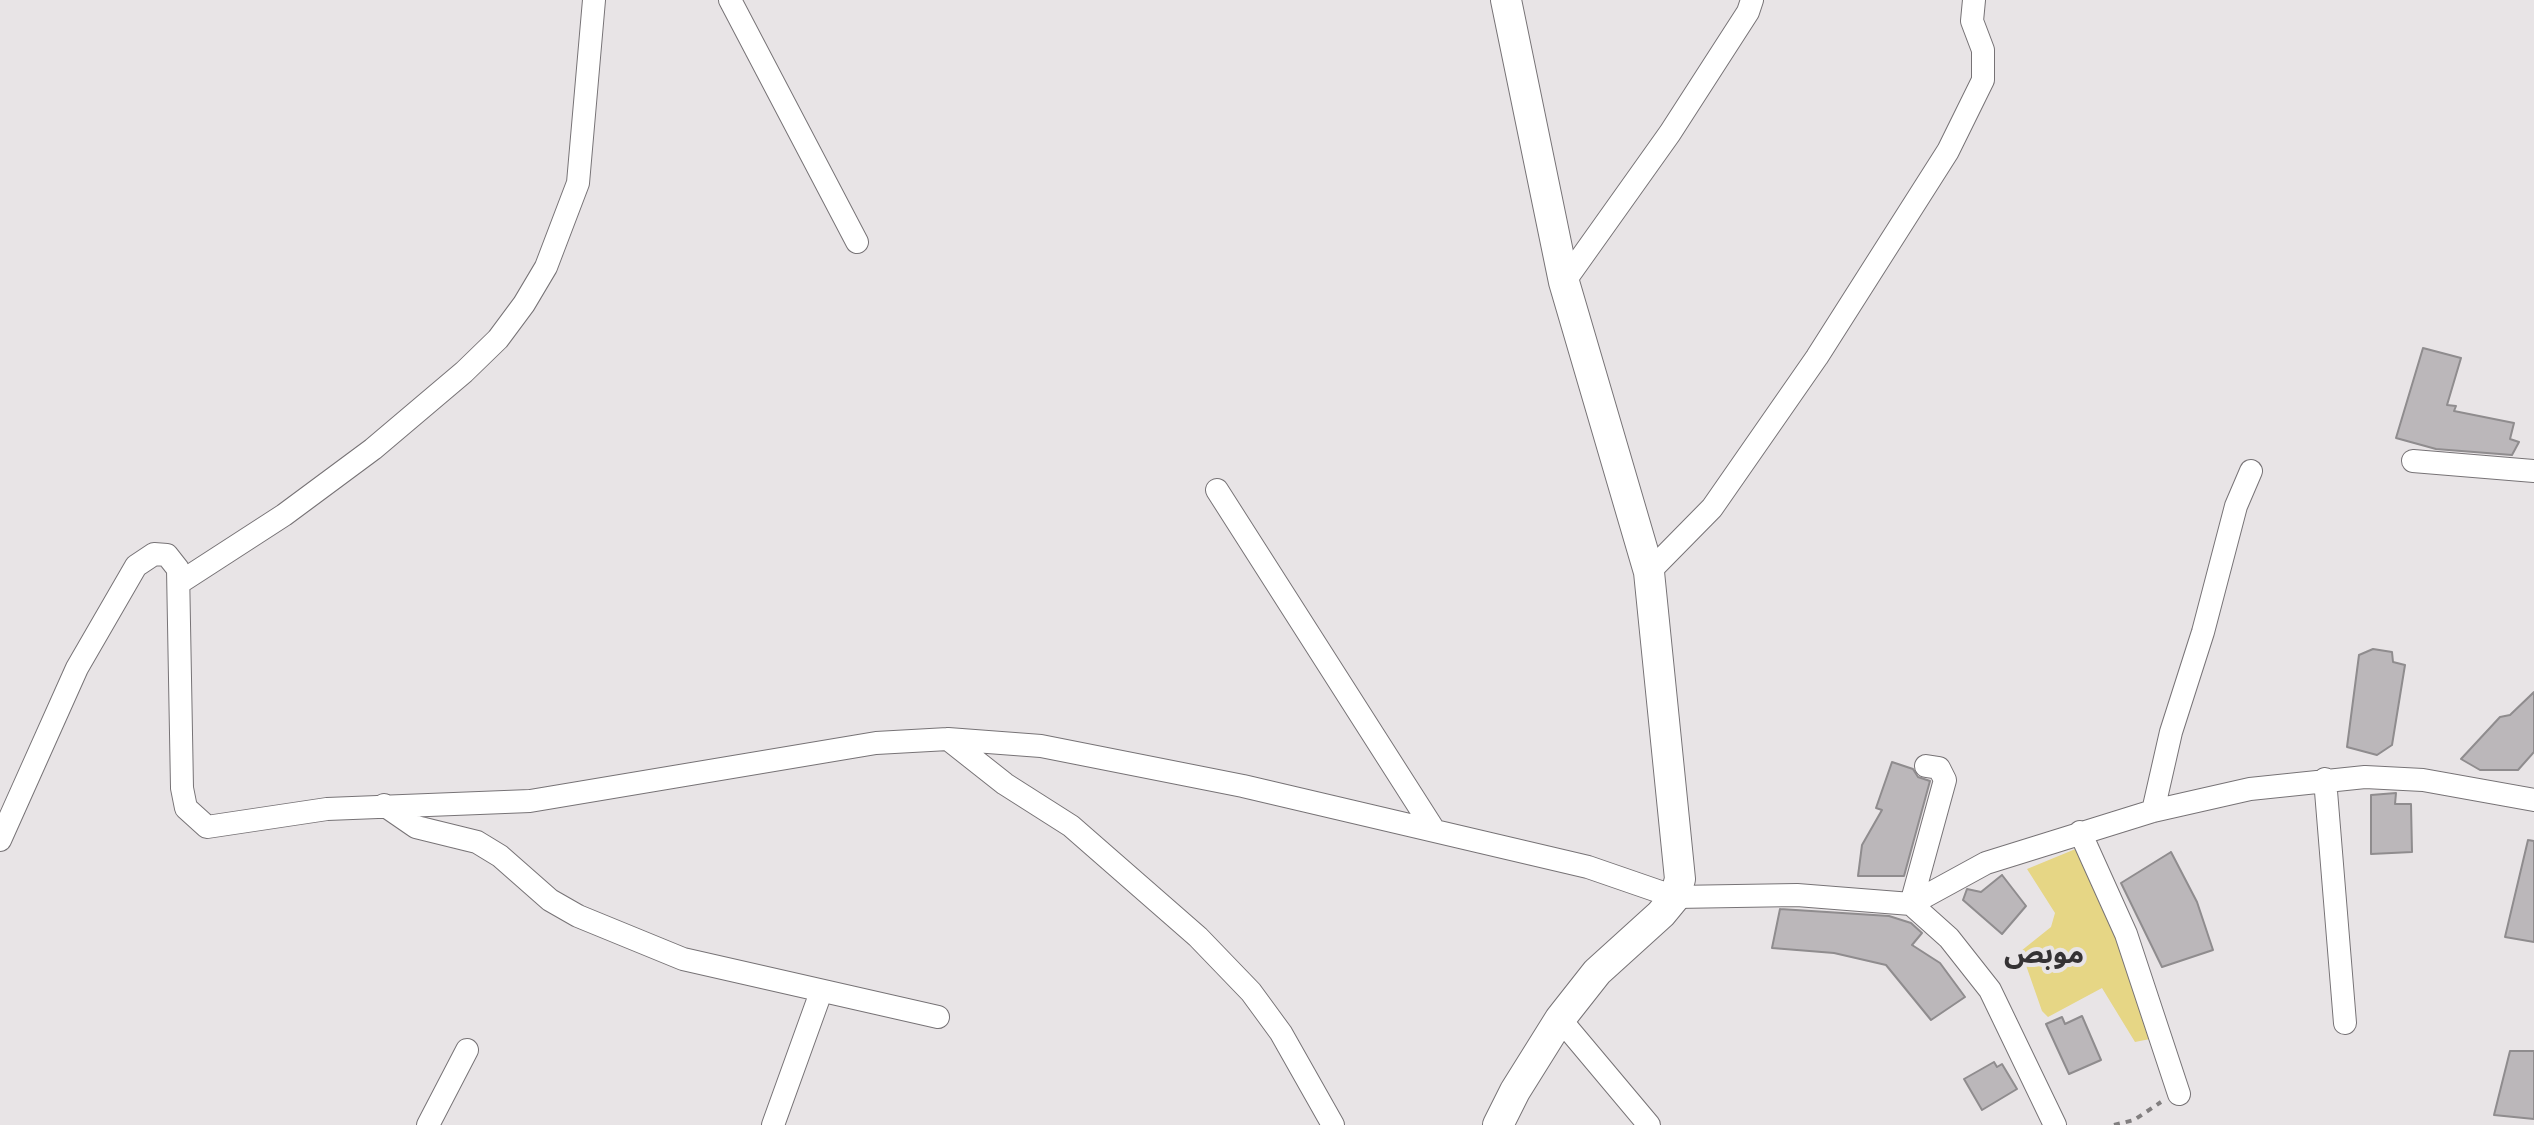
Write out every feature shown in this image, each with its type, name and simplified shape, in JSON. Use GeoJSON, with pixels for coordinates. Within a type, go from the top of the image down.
{"type":"FeatureCollection","features":[{"type":"Feature","properties":{"kind":"street"},"geometry":{"type":"LineString","coordinates":[[179,583],[284,515],[373,449],[464,372],[498,339],[524,304],[546,267],[578,183],[594,0]]}},
{"type":"Feature","properties":{"kind":"street"},"geometry":{"type":"LineString","coordinates":[[730,0],[857,242]]}},
{"type":"Feature","properties":{"kind":"street"},"geometry":{"type":"LineString","coordinates":[[1498,1125],[1515,1091],[1560,1019],[1597,972],[1661,914],[1675,897],[1680,879],[1649,572],[1564,282],[1506,0]]}},
{"type":"Feature","properties":{"kind":"street"},"geometry":{"type":"LineString","coordinates":[[1564,282],[1670,133],[1748,12],[1752,0]]}},
{"type":"Feature","properties":{"kind":"street"},"geometry":{"type":"LineString","coordinates":[[1649,572],[1712,508],[1817,357],[1948,151],[1983,80],[1983,50],[1972,21],[1974,0]]}},
{"type":"Feature","properties":{"kind":"street"},"geometry":{"type":"LineString","coordinates":[[2413,461],[2534,471]]}},
{"type":"Feature","properties":{"kind":"street"},"geometry":{"type":"LineString","coordinates":[[2153,811],[2171,732],[2203,632],[2236,506],[2251,471]]}},
{"type":"Feature","properties":{"kind":"street"},"geometry":{"type":"LineString","coordinates":[[1217,490],[1434,830]]}},
{"type":"Feature","properties":{"kind":"street"},"geometry":{"type":"LineString","coordinates":[[0,840],[56,709],[136,566],[154,554],[167,555],[178,569],[182,788],[186,808],[207,827],[225,827],[327,809],[530,801],[876,743],[948,739],[1041,746],[1243,786],[1588,867],[1675,897],[1797,895],[1911,904],[1986,863],[2153,811],[2250,789],[2325,779],[2423,780],[2534,800]]}},
{"type":"Feature","properties":{"kind":"street"},"geometry":{"type":"LineString","coordinates":[[948,739],[1005,784],[1071,826],[1198,937],[1251,992],[1281,1033],[1333,1125]]}},
{"type":"Feature","properties":{"kind":"street"},"geometry":{"type":"LineString","coordinates":[[1911,904],[1945,780],[1939,768],[1926,766]]}},
{"type":"Feature","properties":{"kind":"street"},"geometry":{"type":"LineString","coordinates":[[2325,779],[2345,1023]]}},
{"type":"Feature","properties":{"kind":"street"},"geometry":{"type":"LineString","coordinates":[[384,805],[428,832],[477,842],[500,856],[550,900],[578,916],[683,959],[938,1017]]}},
{"type":"Feature","properties":{"kind":"street"},"geometry":{"type":"LineString","coordinates":[[2080,832],[2126,934],[2178,1090]]}},
{"type":"Feature","properties":{"kind":"street"},"geometry":{"type":"LineString","coordinates":[[1911,904],[1949,938],[1990,990],[2055,1125]]}},
{"type":"Feature","properties":{"kind":"street"},"geometry":{"type":"LineString","coordinates":[[773,1125],[821,992]]}},
{"type":"Feature","properties":{"kind":"street"},"geometry":{"type":"LineString","coordinates":[[1560,1019],[1649,1125]]}},
{"type":"Feature","properties":{"kind":"street"},"geometry":{"type":"LineString","coordinates":[[428,1125],[467,1050]]}},
{"type":"Feature","properties":{"kind":"path"},"geometry":{"type":"LineString","coordinates":[[2114,1125],[2134,1120],[2156,1108],[2178,1090]]}},
{"type":"Feature","properties":{"kind":"shaded area"},"geometry":{"type":"Polygon","coordinates":[[[2078,848],[2160,1037],[2135,1042],[2102,988],[2048,1017],[2042,1011],[2021,951],[2051,927],[2055,913],[2027,869],[2078,848]]]}},
{"type":"Feature","properties":{"kind":"building"},"geometry":{"type":"Polygon","coordinates":[[[2423,348],[2461,358],[2447,405],[2456,406],[2454,411],[2514,423],[2510,439],[2519,442],[2512,455],[2436,449],[2396,438],[2423,348]]]}},
{"type":"Feature","properties":{"kind":"building"},"geometry":{"type":"Polygon","coordinates":[[[2373,649],[2392,652],[2393,662],[2405,665],[2392,745],[2377,755],[2347,747],[2359,655],[2373,649]]]}},
{"type":"Feature","properties":{"kind":"building"},"geometry":{"type":"Polygon","coordinates":[[[2534,692],[2534,752],[2518,770],[2480,770],[2461,759],[2500,717],[2510,715],[2534,692]]]}},
{"type":"Feature","properties":{"kind":"building"},"geometry":{"type":"Polygon","coordinates":[[[1892,762],[1913,769],[1918,777],[1930,781],[1904,876],[1858,876],[1862,845],[1882,810],[1876,808],[1892,762]]]}},
{"type":"Feature","properties":{"kind":"building"},"geometry":{"type":"Polygon","coordinates":[[[2396,793],[2395,804],[2411,804],[2412,852],[2371,854],[2371,795],[2396,793]]]}},
{"type":"Feature","properties":{"kind":"building"},"geometry":{"type":"Polygon","coordinates":[[[2528,840],[2534,841],[2534,942],[2505,937],[2528,840]]]}},
{"type":"Feature","properties":{"kind":"building"},"geometry":{"type":"Polygon","coordinates":[[[2171,852],[2197,902],[2213,950],[2162,967],[2121,883],[2171,852]]]}},
{"type":"Feature","properties":{"kind":"building"},"geometry":{"type":"Polygon","coordinates":[[[2002,875],[2026,906],[2002,934],[1963,900],[1967,889],[1981,892],[2002,875]]]}},
{"type":"Feature","properties":{"kind":"building"},"geometry":{"type":"Polygon","coordinates":[[[1780,909],[1889,916],[1911,923],[1922,933],[1912,945],[1940,963],[1965,997],[1931,1020],[1886,965],[1834,953],[1772,948],[1780,909]]]}},
{"type":"Feature","properties":{"kind":"building"},"geometry":{"type":"Polygon","coordinates":[[[2082,1016],[2101,1060],[2069,1074],[2046,1024],[2062,1017],[2065,1024],[2082,1016]]]}},
{"type":"Feature","properties":{"kind":"building"},"geometry":{"type":"Polygon","coordinates":[[[2510,1051],[2534,1051],[2534,1119],[2494,1115],[2510,1051]]]}},
{"type":"Feature","properties":{"kind":"building"},"geometry":{"type":"Polygon","coordinates":[[[1994,1062],[1997,1067],[2002,1064],[2017,1089],[1982,1110],[1964,1079],[1994,1062]]]}},
{"type":"Feature","properties":{"kind":"district","name":"موبص"},"geometry":{"type":"Point","coordinates":[2044,956]}}]}
